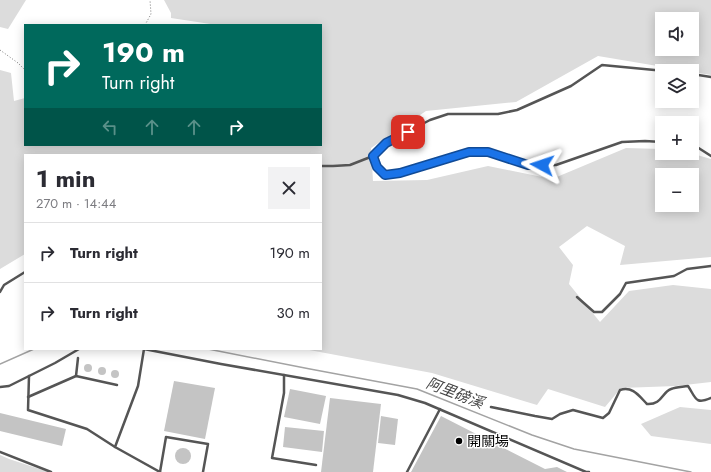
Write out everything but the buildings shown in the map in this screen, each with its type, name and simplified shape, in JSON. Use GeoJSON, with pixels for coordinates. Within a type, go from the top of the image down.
{"type":"FeatureCollection","features":[{"type":"Feature","properties":{"kind":"lane"},"geometry":{"type":"LineString","coordinates":[[322,166],[350,165],[373,156],[386,143],[430,120],[448,114],[498,114],[518,110],[571,86],[602,65],[655,70]]}},
{"type":"Feature","properties":{"kind":"lane"},"geometry":{"type":"LineString","coordinates":[[699,75],[711,77]]}},
{"type":"Feature","properties":{"kind":"lane"},"geometry":{"type":"LineString","coordinates":[[373,156],[377,167],[385,175],[400,173],[469,152],[488,152],[528,165],[556,165],[622,142],[655,142]]}},
{"type":"Feature","properties":{"kind":"lane"},"geometry":{"type":"LineString","coordinates":[[699,148],[711,156]]}},
{"type":"Feature","properties":{"kind":"lane"},"geometry":{"type":"LineString","coordinates":[[577,297],[594,312],[602,312],[620,294],[626,283],[674,276],[687,269],[711,266]]}},
{"type":"Feature","properties":{"kind":"lane"},"geometry":{"type":"LineString","coordinates":[[0,292],[4,285],[24,273]]}},
{"type":"Feature","properties":{"kind":"lane"},"geometry":{"type":"LineString","coordinates":[[0,387],[9,386],[77,350]]}},
{"type":"Feature","properties":{"kind":"lane"},"geometry":{"type":"LineString","coordinates":[[115,447],[138,386],[144,350]]}},
{"type":"Feature","properties":{"kind":"lane"},"geometry":{"type":"LineString","coordinates":[[149,350],[398,396],[425,403],[589,472]]}},
{"type":"Feature","properties":{"kind":"lane"},"geometry":{"type":"LineString","coordinates":[[76,376],[78,358]]}},
{"type":"Feature","properties":{"kind":"lane"},"geometry":{"type":"LineString","coordinates":[[284,375],[284,393],[272,458],[316,465]]}},
{"type":"Feature","properties":{"kind":"lane"},"geometry":{"type":"LineString","coordinates":[[29,376],[28,410],[87,429],[115,447],[160,472],[166,437],[208,444],[203,472]]}},
{"type":"Feature","properties":{"kind":"lane"},"geometry":{"type":"LineString","coordinates":[[28,397],[76,376],[117,385]]}},
{"type":"Feature","properties":{"kind":"lane"},"geometry":{"type":"LineString","coordinates":[[491,406],[552,419],[560,414],[573,410],[603,418],[609,413],[620,390],[626,388],[632,389],[647,404],[652,405],[659,401],[670,389],[688,386],[698,400],[702,402],[711,398]]}},
{"type":"Feature","properties":{"kind":"lane"},"geometry":{"type":"LineString","coordinates":[[407,472],[440,410]]}},
{"type":"Feature","properties":{"kind":"lane"},"geometry":{"type":"LineString","coordinates":[[0,452],[51,472]]}},
{"type":"Feature","properties":{"kind":"path"},"geometry":{"type":"LineString","coordinates":[[146,24],[151,14],[150,0]]}},
{"type":"Feature","properties":{"kind":"path"},"geometry":{"type":"LineString","coordinates":[[0,50],[24,69]]}},
{"type":"Feature","properties":{"kind":"shaded area"},"geometry":{"type":"Polygon","coordinates":[[[0,0],[26,0],[8,29],[0,27],[0,0]]]}},
{"type":"Feature","properties":{"kind":"shaded area"},"geometry":{"type":"Polygon","coordinates":[[[164,0],[711,0],[711,75],[699,73],[699,64],[655,64],[655,66],[598,56],[516,102],[426,111],[371,148],[373,181],[427,180],[488,166],[552,179],[626,148],[655,149],[655,160],[699,160],[699,156],[711,159],[711,257],[620,265],[625,246],[587,226],[559,247],[573,265],[569,284],[600,322],[629,291],[673,285],[711,289],[711,382],[676,386],[621,388],[605,407],[548,389],[537,405],[432,373],[309,350],[322,350],[322,154],[24,154],[24,255],[0,269],[0,70],[11,73],[14,101],[24,98],[24,146],[322,146],[322,24],[210,24],[171,18],[171,13],[164,0]]]}},
{"type":"Feature","properties":{"kind":"shaded area"},"geometry":{"type":"Polygon","coordinates":[[[680,407],[711,410],[711,444],[651,436],[641,424],[680,407]]]}},
{"type":"Feature","properties":{"kind":"shaded area"},"geometry":{"type":"Polygon","coordinates":[[[0,455],[9,459],[49,472],[0,472],[0,455]]]}},
{"type":"Feature","properties":{"kind":"waterway","name":"阿里磅溪"},"geometry":{"type":"LineString","coordinates":[[0,364],[32,350]]}},
{"type":"Feature","properties":{"kind":"waterway","name":"阿里磅溪"},"geometry":{"type":"LineString","coordinates":[[213,350],[417,389],[532,435],[574,449],[691,472]]}},
{"type":"Feature","properties":{"kind":"place","name":"開關場"},"geometry":{"type":"Point","coordinates":[459,441]}},
{"type":"Feature","properties":{"kind":"route"},"geometry":{"type":"LineString","coordinates":[[408,132],[386,143],[373,156],[377,167],[385,175],[400,173],[469,152],[488,152],[528,165],[542,165]]}}]}
